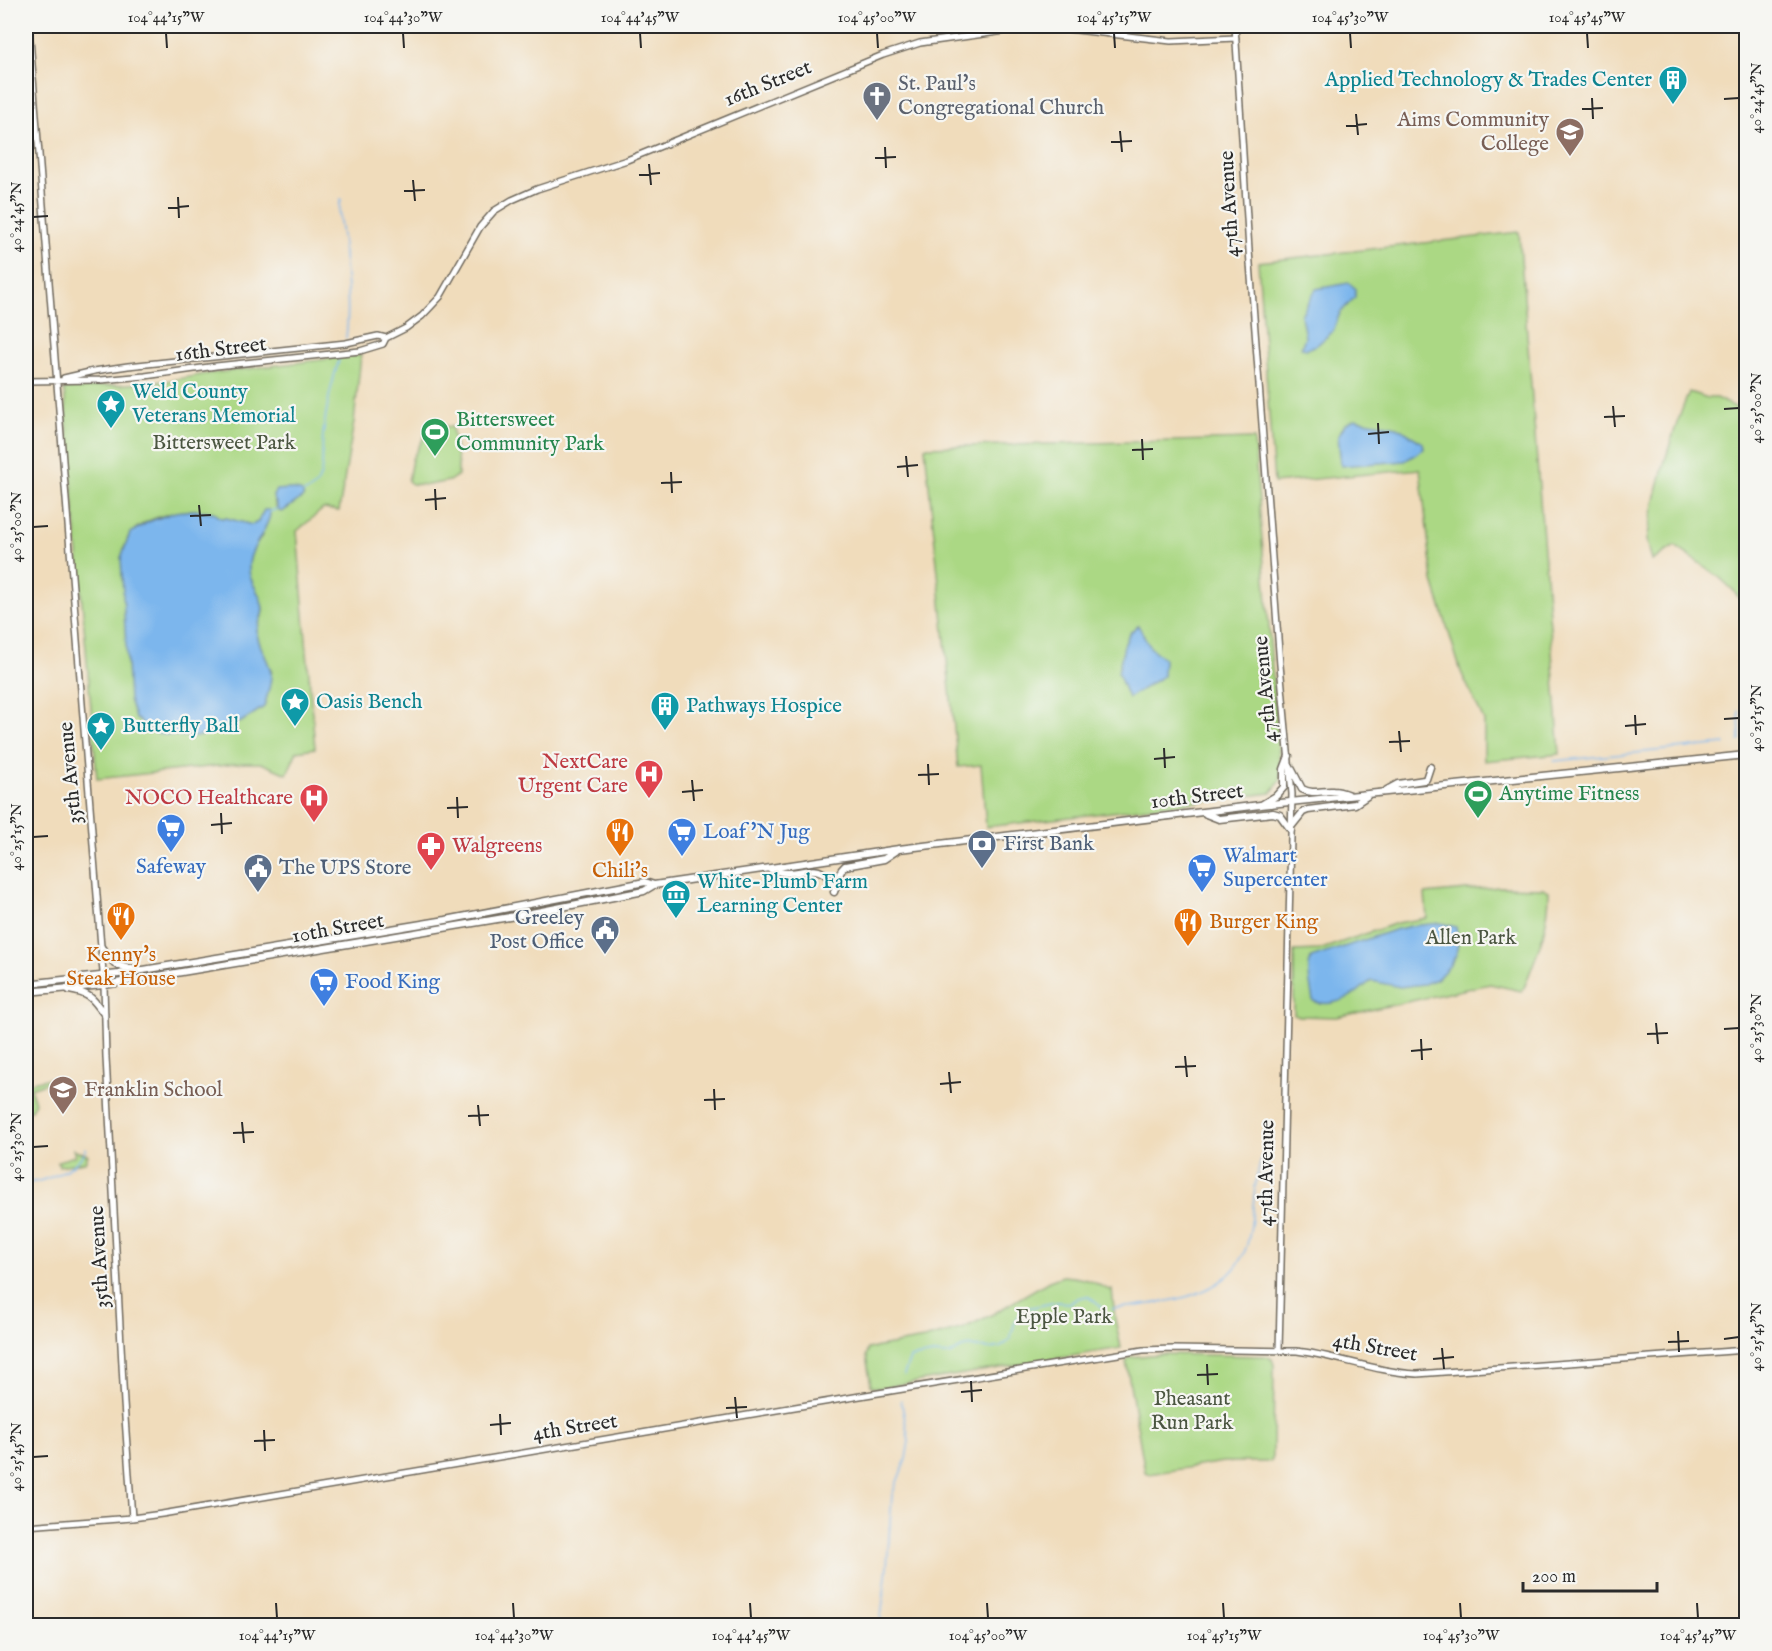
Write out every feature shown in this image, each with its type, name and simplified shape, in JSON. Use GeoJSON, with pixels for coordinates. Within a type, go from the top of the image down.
{"type":"FeatureCollection","features":[{"type":"Feature","properties":{"kind":"main road","name":"35th Avenue"},"geometry":{"type":"LineString","coordinates":[[29,26],[104,985],[124,1403],[132,1518]]}},
{"type":"Feature","properties":{"kind":"main road","name":"47th Avenue"},"geometry":{"type":"LineString","coordinates":[[1235,26],[1249,250],[1292,802],[1279,1351]]}},
{"type":"Feature","properties":{"kind":"main road","name":"16th Street"},"geometry":{"type":"LineString","coordinates":[[26,381],[94,380],[145,376],[360,351],[382,344],[386,338],[410,326],[440,297],[480,227],[494,211],[512,200],[537,189],[627,160],[897,50],[933,41],[1027,27],[1059,28],[1171,41],[1236,38]]}},
{"type":"Feature","properties":{"kind":"main road","name":"16th Street"},"geometry":{"type":"LineString","coordinates":[[56,380],[128,366],[346,343],[378,336],[386,338]]}},
{"type":"Feature","properties":{"kind":"main road","name":"10th Street"},"geometry":{"type":"LineString","coordinates":[[26,992],[104,985],[521,915],[644,891],[654,885],[899,849],[1260,805],[1746,755]]}},
{"type":"Feature","properties":{"kind":"main road"},"geometry":{"type":"LineString","coordinates":[[1260,805],[1276,796],[1284,787],[1284,769],[1289,756]]}},
{"type":"Feature","properties":{"kind":"main road"},"geometry":{"type":"LineString","coordinates":[[1290,766],[1305,792],[1334,790],[1352,796]]}},
{"type":"Feature","properties":{"kind":"main road"},"geometry":{"type":"LineString","coordinates":[[1384,792],[1398,784],[1426,779],[1430,767]]}},
{"type":"Feature","properties":{"kind":"main road"},"geometry":{"type":"LineString","coordinates":[[1203,813],[1219,819],[1273,813],[1280,815],[1291,829],[1303,812],[1354,804],[1370,794]]}},
{"type":"Feature","properties":{"kind":"main road"},"geometry":{"type":"LineString","coordinates":[[765,868],[785,874],[819,870],[827,875],[834,889],[844,866],[884,859],[899,849]]}},
{"type":"Feature","properties":{"kind":"main road","name":"10th Street"},"geometry":{"type":"LineString","coordinates":[[26,984],[145,970],[446,920],[645,882],[654,885]]}},
{"type":"Feature","properties":{"kind":"main road"},"geometry":{"type":"LineString","coordinates":[[101,947],[119,966],[145,970]]}},
{"type":"Feature","properties":{"kind":"main road"},"geometry":{"type":"LineString","coordinates":[[57,989],[89,995],[104,1014]]}},
{"type":"Feature","properties":{"kind":"main road","name":"4th Street"},"geometry":{"type":"LineString","coordinates":[[26,1526],[150,1516],[1143,1350],[1313,1353],[1378,1369],[1417,1374],[1746,1350]]}},
{"type":"Feature","properties":{"kind":"green space"},"geometry":{"type":"Polygon","coordinates":[[[1519,232],[1560,754],[1484,761],[1484,721],[1461,672],[1433,581],[1420,469],[1274,483],[1258,262],[1519,232]]]}},
{"type":"Feature","properties":{"kind":"green space","name":"Bittersweet Park"},"geometry":{"type":"Polygon","coordinates":[[[361,355],[354,422],[339,511],[323,509],[297,531],[315,748],[297,751],[287,774],[261,763],[245,763],[97,779],[64,389],[167,381],[205,374],[361,355]],[[273,496],[276,508],[282,512],[303,497],[273,496]],[[194,510],[161,516],[138,527],[128,537],[121,558],[272,673],[263,653],[257,630],[263,606],[250,580],[248,568],[252,551],[262,536],[264,510],[258,522],[252,525],[221,518],[213,512],[194,510]]]}},
{"type":"Feature","properties":{"kind":"green space"},"geometry":{"type":"Polygon","coordinates":[[[1689,392],[1716,398],[1746,412],[1745,607],[1734,591],[1719,577],[1675,546],[1652,561],[1647,540],[1655,502],[1669,446],[1689,392]]]}},
{"type":"Feature","properties":{"kind":"green space","name":"Bittersweet Community Park"},"geometry":{"type":"Polygon","coordinates":[[[431,425],[452,427],[458,475],[449,481],[428,485],[412,484],[408,481],[412,459],[431,425]]]}},
{"type":"Feature","properties":{"kind":"green space"},"geometry":{"type":"Polygon","coordinates":[[[1254,439],[1281,779],[1271,793],[986,827],[981,765],[958,767],[925,447],[1254,439]]]}},
{"type":"Feature","properties":{"kind":"green space","name":"Allen Park"},"geometry":{"type":"Polygon","coordinates":[[[1499,887],[1543,888],[1549,891],[1547,917],[1541,940],[1521,991],[1490,984],[1337,1017],[1294,1015],[1294,951],[1319,950],[1397,923],[1427,918],[1425,894],[1499,887]]]}},
{"type":"Feature","properties":{"kind":"green space"},"geometry":{"type":"Polygon","coordinates":[[[51,1078],[49,1082],[30,1088],[35,1102],[31,1110],[26,1111],[26,1083],[51,1078]]]}},
{"type":"Feature","properties":{"kind":"green space"},"geometry":{"type":"Polygon","coordinates":[[[73,1149],[88,1155],[85,1162],[59,1166],[58,1161],[75,1156],[73,1149]]]}},
{"type":"Feature","properties":{"kind":"green space","name":"Epple Park"},"geometry":{"type":"Polygon","coordinates":[[[1063,1276],[1093,1282],[1112,1290],[1121,1348],[878,1388],[871,1386],[866,1355],[868,1349],[924,1339],[964,1328],[1049,1281],[1063,1276]]]}},
{"type":"Feature","properties":{"kind":"green space","name":"Pheasant Run Park"},"geometry":{"type":"Polygon","coordinates":[[[1162,1354],[1266,1356],[1272,1359],[1274,1365],[1273,1456],[1271,1461],[1223,1462],[1149,1474],[1145,1472],[1126,1361],[1130,1357],[1162,1354]]]}},
{"type":"Feature","properties":{"kind":"water"},"geometry":{"type":"Polygon","coordinates":[[[1349,283],[1355,288],[1355,297],[1340,313],[1333,331],[1317,345],[1307,349],[1301,348],[1305,337],[1301,315],[1316,289],[1349,283]]]}},
{"type":"Feature","properties":{"kind":"water"},"geometry":{"type":"Polygon","coordinates":[[[1355,419],[1397,427],[1423,443],[1424,449],[1405,461],[1341,466],[1338,436],[1345,424],[1355,419]]]}},
{"type":"Feature","properties":{"kind":"water"},"geometry":{"type":"Polygon","coordinates":[[[276,490],[300,491],[303,497],[282,512],[279,511],[273,496],[276,490]]]}},
{"type":"Feature","properties":{"kind":"water"},"geometry":{"type":"Polygon","coordinates":[[[194,510],[213,512],[221,518],[252,525],[258,522],[264,510],[269,510],[270,515],[252,553],[249,566],[250,576],[263,608],[257,636],[271,670],[264,707],[241,722],[197,737],[158,734],[135,718],[129,699],[121,558],[130,533],[148,522],[175,512],[194,510]]]}},
{"type":"Feature","properties":{"kind":"water"},"geometry":{"type":"Polygon","coordinates":[[[1138,625],[1150,647],[1164,659],[1163,676],[1128,698],[1118,673],[1129,634],[1138,625]]]}},
{"type":"Feature","properties":{"kind":"water"},"geometry":{"type":"Polygon","coordinates":[[[1441,923],[1456,927],[1458,943],[1456,955],[1437,979],[1424,984],[1400,987],[1372,981],[1341,1001],[1318,1003],[1313,1001],[1309,973],[1311,958],[1394,930],[1441,923]]]}},
{"type":"Feature","properties":{"kind":"waterway"},"geometry":{"type":"LineString","coordinates":[[341,199],[340,216],[348,304],[346,338]]}},
{"type":"Feature","properties":{"kind":"waterway"},"geometry":{"type":"LineString","coordinates":[[303,493],[315,486],[320,477],[326,416],[339,360]]}},
{"type":"Feature","properties":{"kind":"waterway"},"geometry":{"type":"LineString","coordinates":[[269,512],[277,509]]}},
{"type":"Feature","properties":{"kind":"waterway"},"geometry":{"type":"LineString","coordinates":[[1739,711],[1739,741]]}},
{"type":"Feature","properties":{"kind":"waterway"},"geometry":{"type":"LineString","coordinates":[[1554,761],[1725,744]]}},
{"type":"Feature","properties":{"kind":"waterway"},"geometry":{"type":"LineString","coordinates":[[1112,1309],[1162,1302],[1195,1294],[1210,1288],[1235,1268],[1240,1262],[1248,1239],[1260,1164],[1272,1142]]}},
{"type":"Feature","properties":{"kind":"waterway"},"geometry":{"type":"LineString","coordinates":[[26,1183],[66,1170],[84,1153]]}},
{"type":"Feature","properties":{"kind":"waterway"},"geometry":{"type":"LineString","coordinates":[[904,1375],[910,1358],[933,1354],[949,1355],[971,1346],[989,1349],[1001,1347],[1010,1340],[1019,1314],[1028,1308],[1057,1302],[1070,1303],[1087,1296],[1102,1307]]}},
{"type":"Feature","properties":{"kind":"waterway"},"geometry":{"type":"LineString","coordinates":[[880,1626],[892,1495],[906,1459],[909,1441],[901,1400]]}},
{"type":"Feature","properties":{"kind":"place","name":"Applied Technology & Trades Center"},"geometry":{"type":"Point","coordinates":[1673,106]}},
{"type":"Feature","properties":{"kind":"place","name":"St. Paul's Congregational Church"},"geometry":{"type":"Point","coordinates":[877,122]}},
{"type":"Feature","properties":{"kind":"place","name":"Aims Community College"},"geometry":{"type":"Point","coordinates":[1570,158]}},
{"type":"Feature","properties":{"kind":"place","name":"Weld County Veterans Memorial"},"geometry":{"type":"Point","coordinates":[111,430]}},
{"type":"Feature","properties":{"kind":"place","name":"Bittersweet Community Park"},"geometry":{"type":"Point","coordinates":[435,458]}},
{"type":"Feature","properties":{"kind":"place","name":"Oasis Bench"},"geometry":{"type":"Point","coordinates":[295,728]}},
{"type":"Feature","properties":{"kind":"place","name":"Pathways Hospice"},"geometry":{"type":"Point","coordinates":[665,732]}},
{"type":"Feature","properties":{"kind":"place","name":"Butterfly Ball"},"geometry":{"type":"Point","coordinates":[101,752]}},
{"type":"Feature","properties":{"kind":"place","name":"NextCare Urgent Care"},"geometry":{"type":"Point","coordinates":[649,800]}},
{"type":"Feature","properties":{"kind":"place","name":"Anytime Fitness"},"geometry":{"type":"Point","coordinates":[1478,820]}},
{"type":"Feature","properties":{"kind":"place","name":"NOCO Healthcare"},"geometry":{"type":"Point","coordinates":[314,824]}},
{"type":"Feature","properties":{"kind":"place","name":"Safeway"},"geometry":{"type":"Point","coordinates":[171,854]}},
{"type":"Feature","properties":{"kind":"place","name":"Chili's"},"geometry":{"type":"Point","coordinates":[620,858]}},
{"type":"Feature","properties":{"kind":"place","name":"Loaf 'N Jug"},"geometry":{"type":"Point","coordinates":[682,858]}},
{"type":"Feature","properties":{"kind":"place","name":"First Bank"},"geometry":{"type":"Point","coordinates":[982,870]}},
{"type":"Feature","properties":{"kind":"place","name":"Walgreens"},"geometry":{"type":"Point","coordinates":[431,872]}},
{"type":"Feature","properties":{"kind":"place","name":"The UPS Store"},"geometry":{"type":"Point","coordinates":[258,894]}},
{"type":"Feature","properties":{"kind":"place","name":"Walmart Supercenter"},"geometry":{"type":"Point","coordinates":[1202,894]}},
{"type":"Feature","properties":{"kind":"place","name":"White-Plumb Farm Learning Center"},"geometry":{"type":"Point","coordinates":[676,920]}},
{"type":"Feature","properties":{"kind":"place","name":"Kenny's Steak House"},"geometry":{"type":"Point","coordinates":[121,942]}},
{"type":"Feature","properties":{"kind":"place","name":"Burger King"},"geometry":{"type":"Point","coordinates":[1188,948]}},
{"type":"Feature","properties":{"kind":"place","name":"Greeley Post Office"},"geometry":{"type":"Point","coordinates":[605,956]}},
{"type":"Feature","properties":{"kind":"place","name":"Food King"},"geometry":{"type":"Point","coordinates":[324,1008]}},
{"type":"Feature","properties":{"kind":"place","name":"Franklin School"},"geometry":{"type":"Point","coordinates":[63,1116]}}]}
